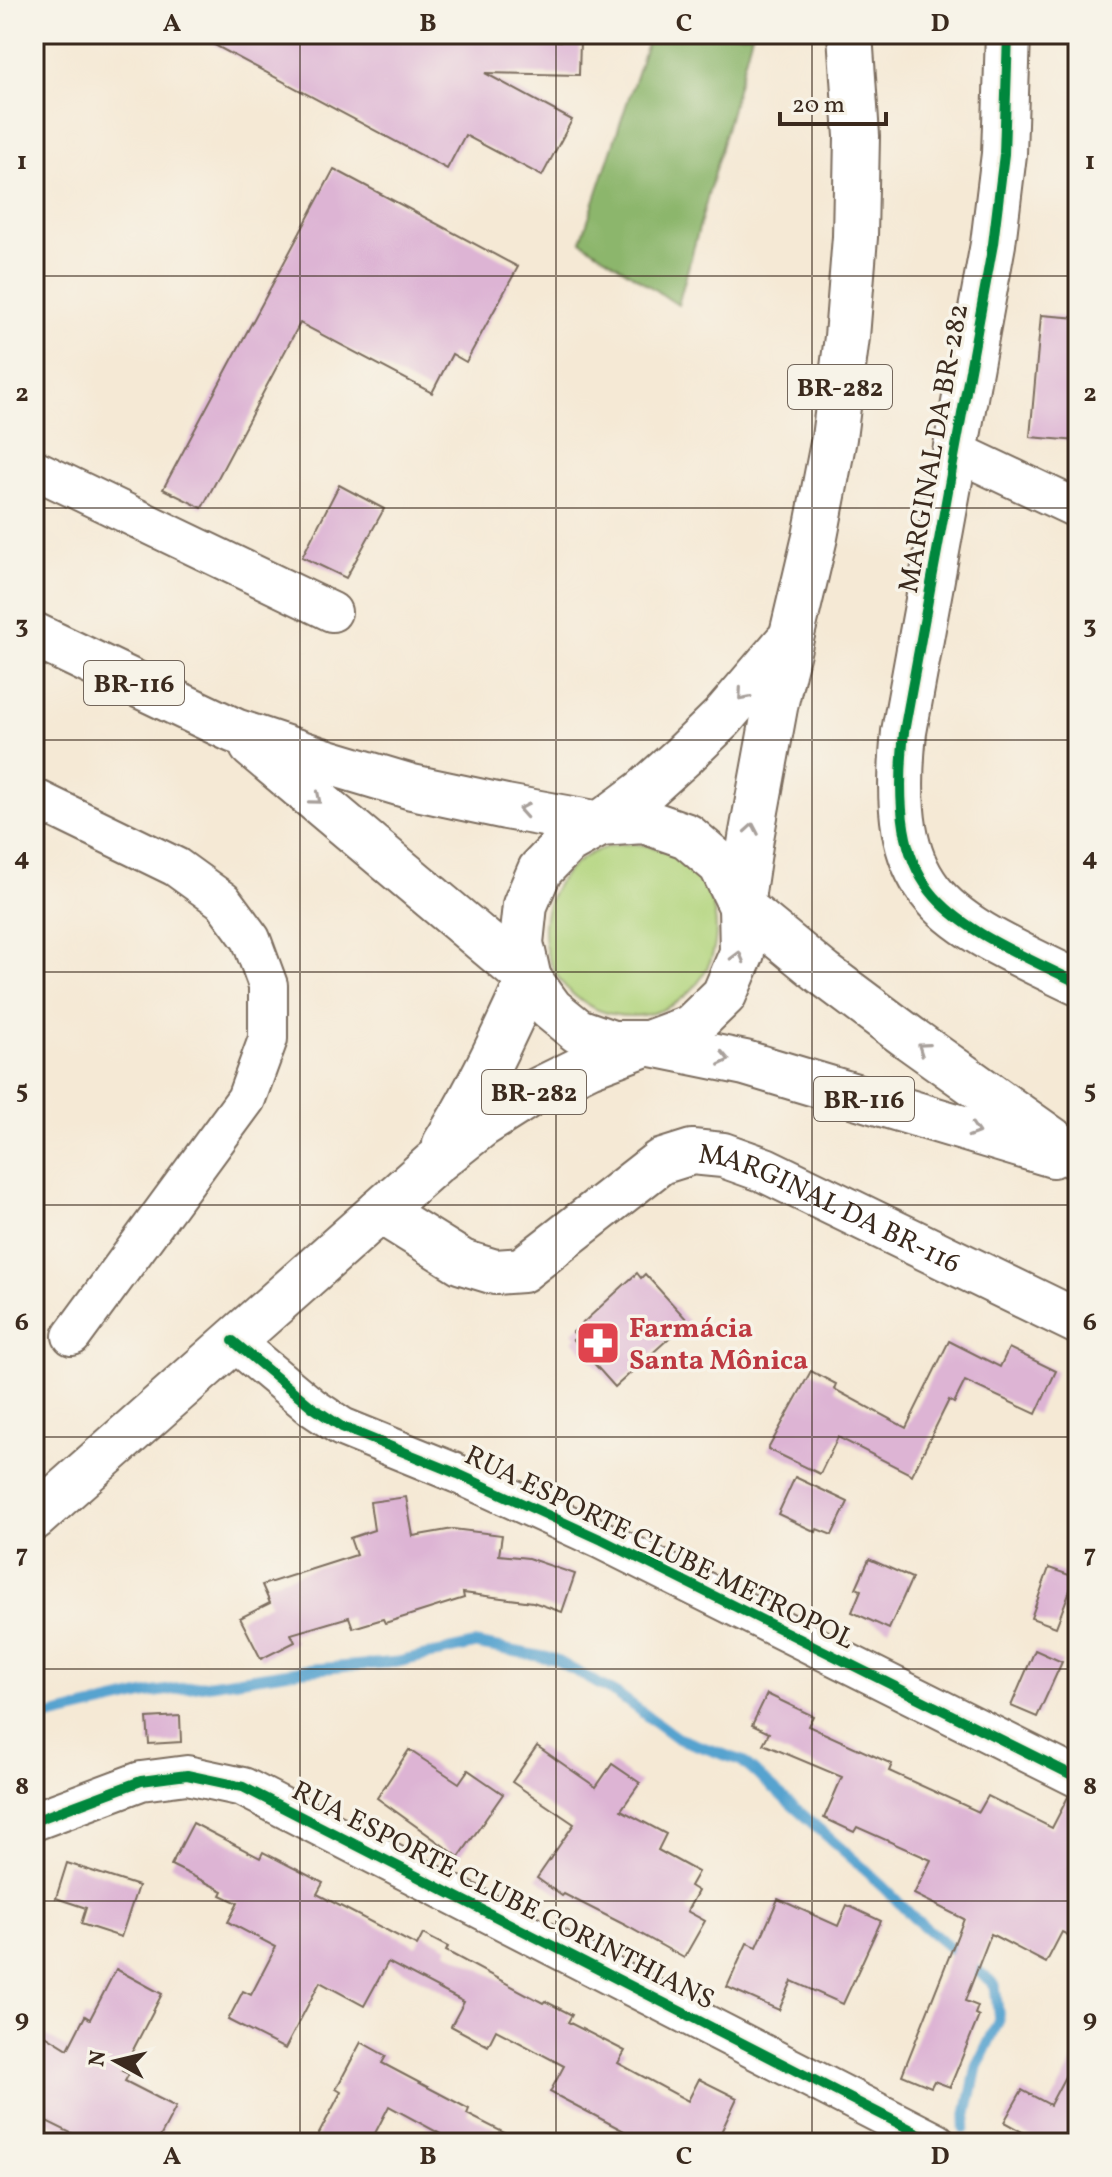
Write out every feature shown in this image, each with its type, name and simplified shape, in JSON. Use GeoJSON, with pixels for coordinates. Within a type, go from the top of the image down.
{"type":"FeatureCollection","features":[{"type":"Feature","properties":{"kind":"main road","name":"BR-282"},"geometry":{"type":"LineString","coordinates":[[34,1518],[434,1163],[482,1125],[534,1092],[589,1065],[691,1027],[724,995],[742,953],[741,906],[763,770],[815,537],[837,409],[855,237],[857,136],[850,34]]}},
{"type":"Feature","properties":{"kind":"main road"},"geometry":{"type":"LineString","coordinates":[[857,136],[863,34]]}},
{"type":"Feature","properties":{"kind":"main road","name":"MARGINAL DA BR-282"},"geometry":{"type":"LineString","coordinates":[[1008,34],[1004,154],[993,244],[904,732],[900,774],[901,819],[914,868],[942,908],[983,937],[1078,983]]}},
{"type":"Feature","properties":{"kind":"main road","name":"BR-116"},"geometry":{"type":"LineString","coordinates":[[34,635],[235,731],[412,787],[600,824],[644,821],[687,836],[721,865],[741,906],[899,1030],[1078,1160]]}},
{"type":"Feature","properties":{"kind":"main road","name":"BR-282"},"geometry":{"type":"LineString","coordinates":[[434,1163],[476,1091],[529,979],[521,943],[525,905],[540,870],[566,843],[600,824],[643,792],[722,718],[792,635]]}},
{"type":"Feature","properties":{"kind":"main road","name":"BR-116"},"geometry":{"type":"LineString","coordinates":[[235,731],[529,979],[551,1009],[578,1031],[612,1043],[647,1043],[745,1063],[1078,1160]]}},
{"type":"Feature","properties":{"kind":"main road","name":"MARGINAL DA BR-116"},"geometry":{"type":"LineString","coordinates":[[380,1211],[462,1262],[495,1272],[522,1270],[660,1162],[692,1152],[723,1155],[765,1170],[1078,1322]]}},
{"type":"Feature","properties":{"kind":"street"},"geometry":{"type":"LineString","coordinates":[[957,452],[1078,509]]}},
{"type":"Feature","properties":{"kind":"street"},"geometry":{"type":"LineString","coordinates":[[34,469],[332,612]]}},
{"type":"Feature","properties":{"kind":"street"},"geometry":{"type":"LineString","coordinates":[[34,798],[176,867],[223,901],[251,939],[268,985],[268,1039],[246,1099],[72,1336]]}},
{"type":"Feature","properties":{"kind":"street","name":"RUA ESPORTE CLUBE METROPOL"},"geometry":{"type":"LineString","coordinates":[[233,1341],[312,1407],[342,1427],[458,1474],[602,1540],[1078,1778]]}},
{"type":"Feature","properties":{"kind":"street","name":"RUA ESPORTE CLUBE CORINTHIANS"},"geometry":{"type":"LineString","coordinates":[[34,1821],[141,1781],[187,1775],[243,1787],[937,2143]]}},
{"type":"Feature","properties":{"kind":"green space"},"geometry":{"type":"Polygon","coordinates":[[[650,34],[752,34],[678,305],[581,241],[650,34]]]}},
{"type":"Feature","properties":{"kind":"green space"},"geometry":{"type":"Polygon","coordinates":[[[630,844],[663,850],[691,869],[710,897],[716,930],[710,963],[691,991],[663,1010],[630,1016],[597,1010],[569,991],[550,963],[544,930],[550,897],[569,869],[597,850],[630,844]]]}},
{"type":"Feature","properties":{"kind":"building"},"geometry":{"type":"Polygon","coordinates":[[[194,34],[519,34],[516,40],[580,41],[579,75],[485,73],[572,120],[542,176],[465,135],[447,169],[194,34]]]}},
{"type":"Feature","properties":{"kind":"building"},"geometry":{"type":"Polygon","coordinates":[[[334,169],[518,267],[466,362],[452,354],[432,393],[300,323],[202,508],[163,489],[334,169]]]}},
{"type":"Feature","properties":{"kind":"building"},"geometry":{"type":"Polygon","coordinates":[[[1041,315],[1078,318],[1078,441],[1030,437],[1041,315]]]}},
{"type":"Feature","properties":{"kind":"building"},"geometry":{"type":"Polygon","coordinates":[[[339,485],[384,509],[346,578],[302,557],[339,485]]]}},
{"type":"Feature","properties":{"kind":"building"},"geometry":{"type":"Polygon","coordinates":[[[637,1273],[641,1278],[645,1274],[688,1321],[615,1387],[573,1340],[577,1337],[573,1332],[637,1273]]]}},
{"type":"Feature","properties":{"kind":"building"},"geometry":{"type":"Polygon","coordinates":[[[949,1341],[1000,1367],[1009,1348],[1056,1371],[1036,1414],[965,1381],[954,1403],[949,1400],[912,1475],[838,1437],[820,1474],[768,1449],[811,1371],[836,1384],[834,1389],[906,1428],[949,1341]]]}},
{"type":"Feature","properties":{"kind":"building"},"geometry":{"type":"Polygon","coordinates":[[[795,1477],[848,1502],[832,1535],[817,1529],[816,1532],[778,1514],[795,1477]]]}},
{"type":"Feature","properties":{"kind":"building"},"geometry":{"type":"Polygon","coordinates":[[[406,1497],[413,1536],[453,1529],[502,1535],[499,1555],[528,1558],[575,1574],[562,1612],[533,1602],[463,1593],[464,1598],[385,1623],[383,1619],[353,1628],[349,1617],[291,1634],[295,1642],[261,1659],[240,1618],[270,1603],[262,1585],[356,1555],[350,1538],[374,1530],[370,1502],[406,1497]]]}},
{"type":"Feature","properties":{"kind":"building"},"geometry":{"type":"Polygon","coordinates":[[[869,1559],[912,1578],[889,1629],[852,1612],[861,1590],[856,1588],[869,1559]]]}},
{"type":"Feature","properties":{"kind":"building"},"geometry":{"type":"Polygon","coordinates":[[[1049,1568],[1075,1577],[1056,1627],[1031,1618],[1049,1568]]]}},
{"type":"Feature","properties":{"kind":"building"},"geometry":{"type":"Polygon","coordinates":[[[1035,1650],[1062,1662],[1037,1717],[1011,1706],[1035,1650]]]}},
{"type":"Feature","properties":{"kind":"building"},"geometry":{"type":"Polygon","coordinates":[[[767,1694],[813,1716],[808,1726],[892,1764],[889,1771],[979,1812],[988,1796],[1052,1828],[1068,1797],[1078,1800],[1078,1940],[1062,1932],[1046,1963],[991,1934],[965,2001],[978,2006],[975,2014],[979,2016],[950,2087],[934,2081],[931,2087],[902,2075],[964,1919],[914,1894],[931,1860],[857,1827],[854,1832],[824,1818],[842,1777],[763,1744],[769,1733],[752,1725],[767,1694]]]}},
{"type":"Feature","properties":{"kind":"building"},"geometry":{"type":"Polygon","coordinates":[[[180,1716],[181,1742],[149,1744],[147,1718],[180,1716]]]}},
{"type":"Feature","properties":{"kind":"building"},"geometry":{"type":"Polygon","coordinates":[[[537,1746],[596,1787],[612,1764],[640,1783],[621,1810],[666,1834],[658,1850],[698,1872],[690,1886],[698,1891],[687,1911],[705,1921],[684,1958],[564,1894],[562,1896],[537,1878],[574,1824],[512,1782],[537,1746]]]}},
{"type":"Feature","properties":{"kind":"building"},"geometry":{"type":"Polygon","coordinates":[[[409,1750],[459,1783],[468,1770],[503,1794],[459,1857],[377,1798],[409,1750]]]}},
{"type":"Feature","properties":{"kind":"building"},"geometry":{"type":"Polygon","coordinates":[[[193,1823],[260,1858],[263,1852],[323,1883],[317,1894],[417,1946],[423,1934],[448,1947],[446,1951],[543,2003],[545,2001],[572,2015],[568,2022],[625,2051],[618,2063],[688,2101],[699,2079],[737,2098],[716,2143],[617,2143],[624,2131],[550,2092],[564,2066],[496,2030],[488,2046],[451,2026],[464,2002],[388,1962],[364,2006],[320,1982],[285,2049],[228,2020],[243,1991],[251,1995],[276,1947],[228,1922],[238,1903],[221,1895],[223,1891],[171,1865],[193,1823]]]}},
{"type":"Feature","properties":{"kind":"building"},"geometry":{"type":"Polygon","coordinates":[[[67,1863],[138,1886],[121,1937],[81,1924],[86,1908],[56,1898],[67,1863]]]}},
{"type":"Feature","properties":{"kind":"building"},"geometry":{"type":"Polygon","coordinates":[[[778,1899],[838,1926],[847,1905],[881,1921],[843,2004],[792,1981],[779,2010],[727,1987],[747,1943],[757,1947],[778,1899]]]}},
{"type":"Feature","properties":{"kind":"building"},"geometry":{"type":"Polygon","coordinates":[[[116,1969],[162,1994],[122,2071],[129,2074],[125,2081],[176,2107],[157,2143],[91,2143],[34,2115],[34,2028],[68,2049],[85,2016],[90,2019],[116,1969]]]}},
{"type":"Feature","properties":{"kind":"building"},"geometry":{"type":"Polygon","coordinates":[[[361,2042],[386,2056],[382,2063],[469,2109],[467,2114],[524,2143],[457,2143],[389,2106],[370,2143],[314,2143],[341,2092],[336,2089],[361,2042]]]}},
{"type":"Feature","properties":{"kind":"building"},"geometry":{"type":"Polygon","coordinates":[[[1078,2052],[1078,2143],[1042,2143],[1004,2122],[1022,2090],[1050,2105],[1078,2052]]]}},
{"type":"Feature","properties":{"kind":"waterway"},"geometry":{"type":"LineString","coordinates":[[34,1720],[150,1693],[304,1670],[398,1662],[476,1644],[554,1659],[620,1696],[677,1738],[742,1761],[869,1873],[914,1918],[995,1985],[999,2020],[977,2067],[964,2128]]}},
{"type":"Feature","properties":{"kind":"cycle path"},"geometry":{"type":"LineString","coordinates":[[1008,34],[1004,154],[993,244],[904,732],[901,788],[905,832],[916,867],[934,895],[959,919],[991,939],[1078,983]]}},
{"type":"Feature","properties":{"kind":"cycle path"},"geometry":{"type":"LineString","coordinates":[[233,1341],[312,1407],[342,1427],[458,1474],[602,1540],[1078,1778]]}},
{"type":"Feature","properties":{"kind":"cycle path"},"geometry":{"type":"LineString","coordinates":[[34,1821],[141,1781],[187,1775],[243,1787],[937,2143]]}},
{"type":"Feature","properties":{"kind":"place","name":"Farmácia Santa Mônica"},"geometry":{"type":"Point","coordinates":[598,1343]}}]}
